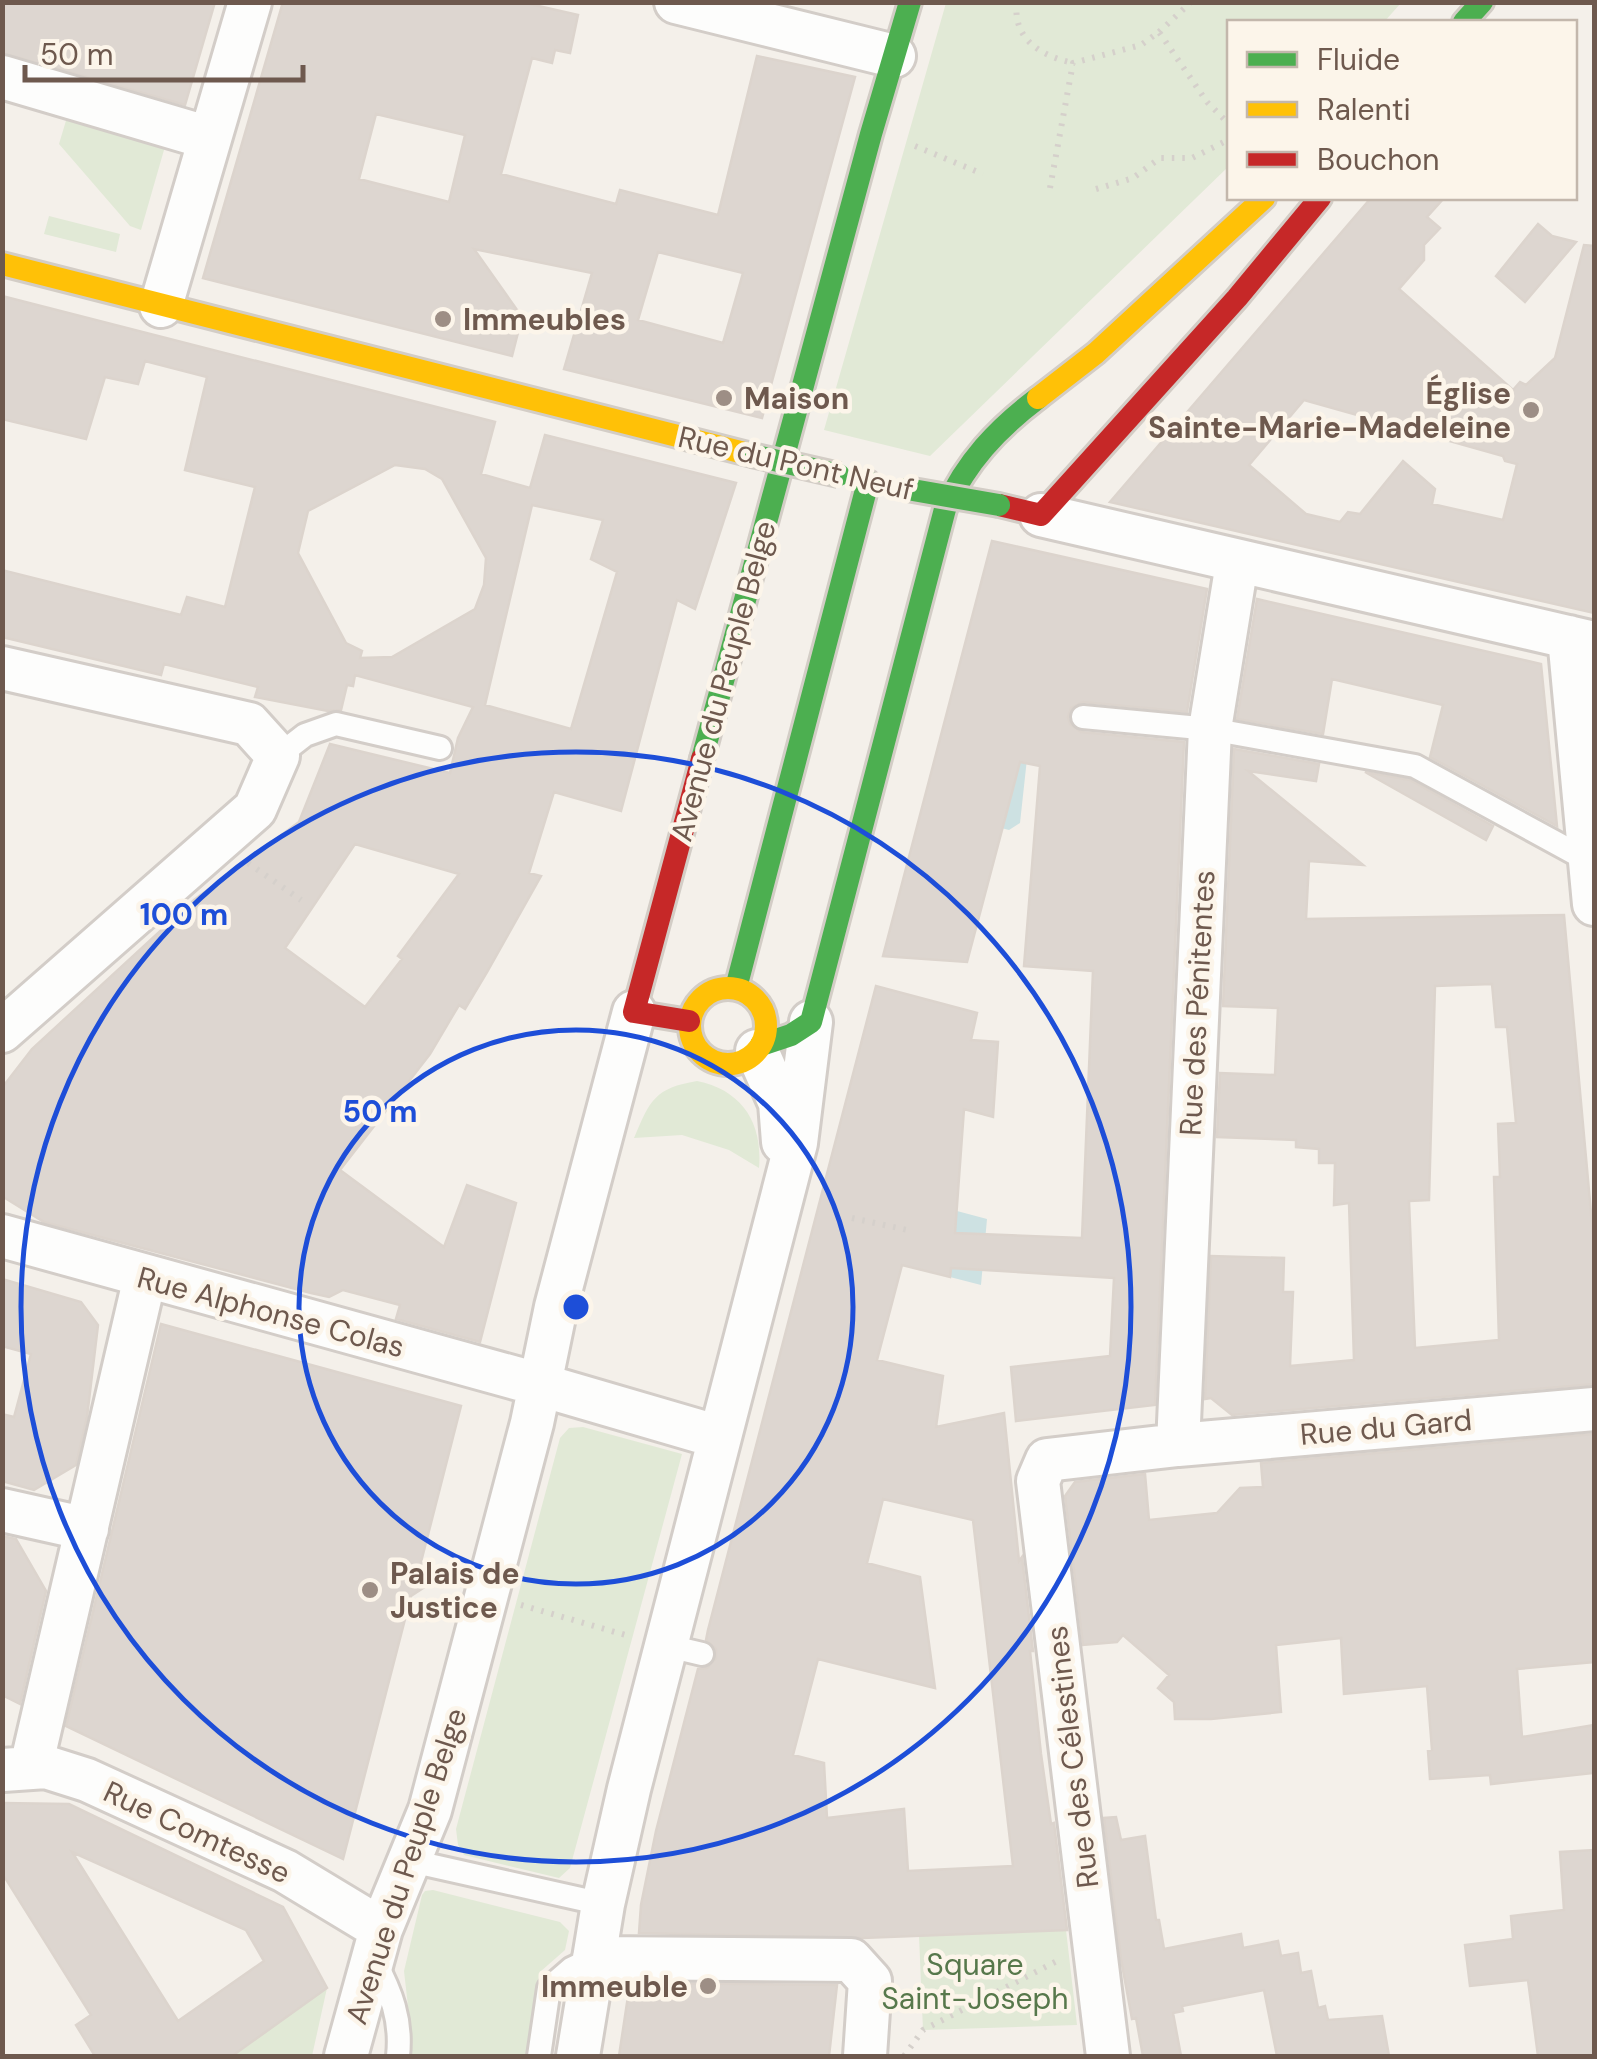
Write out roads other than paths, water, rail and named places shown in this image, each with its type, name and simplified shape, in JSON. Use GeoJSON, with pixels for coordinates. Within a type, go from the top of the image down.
{"type":"FeatureCollection","features":[{"type":"Feature","properties":{"kind":"street"},"geometry":{"type":"LineString","coordinates":[[160,306],[250,2]]}},
{"type":"Feature","properties":{"kind":"street"},"geometry":{"type":"LineString","coordinates":[[676,2],[894,56]]}},
{"type":"Feature","properties":{"kind":"street","name":"Avenue du Peuple Belge"},"geometry":{"type":"LineString","coordinates":[[346,2056],[377,1943],[430,1810],[634,1012],[910,2]]}},
{"type":"Feature","properties":{"kind":"street"},"geometry":{"type":"LineString","coordinates":[[2,77],[209,138]]}},
{"type":"Feature","properties":{"kind":"street"},"geometry":{"type":"LineString","coordinates":[[578,2056],[603,1904],[683,1650],[719,1438],[803,1107],[811,1022],[945,510],[961,474],[1000,428],[1098,351],[1262,200]]}},
{"type":"Feature","properties":{"kind":"street"},"geometry":{"type":"LineString","coordinates":[[1041,516],[1318,200]]}},
{"type":"Feature","properties":{"kind":"street","name":"Rue du Pont Neuf"},"geometry":{"type":"LineString","coordinates":[[2,264],[752,455],[868,482],[1000,505],[1581,640]]}},
{"type":"Feature","properties":{"kind":"street"},"geometry":{"type":"LineString","coordinates":[[736,988],[868,482]]}},
{"type":"Feature","properties":{"kind":"street","name":"Rue des Pénitentes"},"geometry":{"type":"LineString","coordinates":[[1178,1445],[1210,729],[1237,562]]}},
{"type":"Feature","properties":{"kind":"street"},"geometry":{"type":"LineString","coordinates":[[1581,640],[1594,904]]}},
{"type":"Feature","properties":{"kind":"street"},"geometry":{"type":"LineString","coordinates":[[2,668],[134,687],[249,724],[278,756],[255,809],[2,1032]]}},
{"type":"Feature","properties":{"kind":"street"},"geometry":{"type":"LineString","coordinates":[[780,1202],[782,1112],[759,1048],[766,1028],[763,1010],[752,996],[736,988],[723,988],[706,994],[693,1009],[690,1022],[696,1046],[716,1062],[735,1063],[759,1048],[791,1036],[811,1022]]}},
{"type":"Feature","properties":{"kind":"street"},"geometry":{"type":"LineString","coordinates":[[634,1012],[690,1022]]}},
{"type":"Feature","properties":{"kind":"street","name":"Rue Alphonse Colas"},"geometry":{"type":"LineString","coordinates":[[2,1236],[541,1385]]}},
{"type":"Feature","properties":{"kind":"street"},"geometry":{"type":"LineString","coordinates":[[17,1768],[87,1529],[145,1277]]}},
{"type":"Feature","properties":{"kind":"street"},"geometry":{"type":"LineString","coordinates":[[541,1385],[719,1438]]}},
{"type":"Feature","properties":{"kind":"street","name":"Rue du Gard"},"geometry":{"type":"LineString","coordinates":[[1047,1460],[1594,1409]]}},
{"type":"Feature","properties":{"kind":"street","name":"Rue des Célestines"},"geometry":{"type":"LineString","coordinates":[[1047,1460],[1038,1481],[1108,2056]]}},
{"type":"Feature","properties":{"kind":"street"},"geometry":{"type":"LineString","coordinates":[[2,1510],[87,1529]]}},
{"type":"Feature","properties":{"kind":"street","name":"Rue Comtesse"},"geometry":{"type":"LineString","coordinates":[[17,1768],[46,1767],[87,1780],[267,1862],[377,1943]]}},
{"type":"Feature","properties":{"kind":"street"},"geometry":{"type":"LineString","coordinates":[[594,1958],[851,1960],[870,1982],[865,2056]]}},
{"type":"Feature","properties":{"kind":"lane"},"geometry":{"type":"LineString","coordinates":[[1083,717],[1210,729],[1415,766],[1591,862]]}},
{"type":"Feature","properties":{"kind":"lane"},"geometry":{"type":"LineString","coordinates":[[278,756],[305,735],[336,724],[440,748]]}},
{"type":"Feature","properties":{"kind":"lane"},"geometry":{"type":"LineString","coordinates":[[411,1861],[603,1904]]}},
{"type":"Feature","properties":{"kind":"lane"},"geometry":{"type":"LineString","coordinates":[[377,1943],[401,2033],[398,2056]]}},
{"type":"Feature","properties":{"kind":"lane"},"geometry":{"type":"LineString","coordinates":[[539,2056],[549,1988],[571,1969],[594,1958]]}},
{"type":"Feature","properties":{"kind":"place","name":"Immeubles"},"geometry":{"type":"Point","coordinates":[443,319]}},
{"type":"Feature","properties":{"kind":"place","name":"Maison"},"geometry":{"type":"Point","coordinates":[724,398]}},
{"type":"Feature","properties":{"kind":"place","name":"Église Sainte-Marie-Madeleine"},"geometry":{"type":"Point","coordinates":[1531,410]}},
{"type":"Feature","properties":{"kind":"place","name":"Palais de Justice"},"geometry":{"type":"Point","coordinates":[370,1590]}},
{"type":"Feature","properties":{"kind":"place","name":"Immeuble"},"geometry":{"type":"Point","coordinates":[708,1986]}},
{"type":"Feature","properties":{"kind":"park label","name":"Square Saint-Joseph"},"geometry":{"type":"Point","coordinates":[975,1981]}}]}
